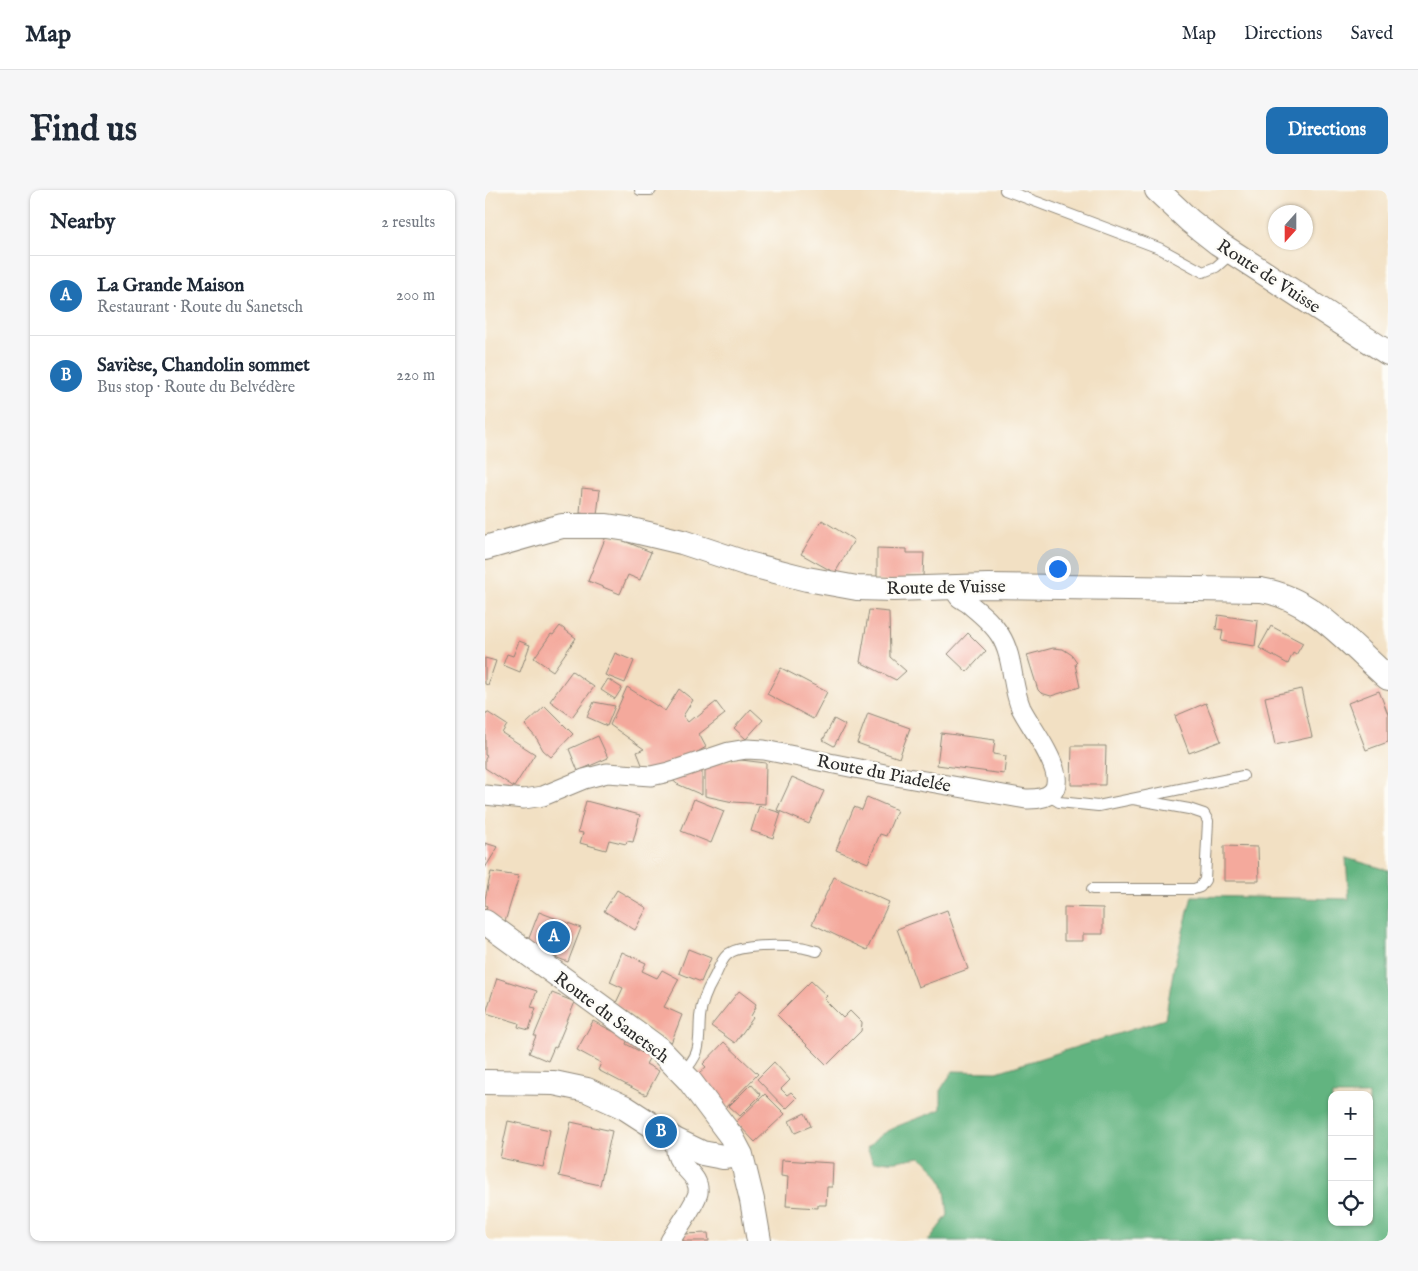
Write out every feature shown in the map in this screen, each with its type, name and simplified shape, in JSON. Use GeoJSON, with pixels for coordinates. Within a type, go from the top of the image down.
{"type":"FeatureCollection","features":[{"type":"Feature","properties":{"kind":"street","name":"Route de Vuisse"},"geometry":{"type":"LineString","coordinates":[[1157,190],[1189,221],[1232,253],[1388,353]]}},
{"type":"Feature","properties":{"kind":"street","name":"Route de Vuisse"},"geometry":{"type":"LineString","coordinates":[[485,548],[562,526],[607,526],[683,542],[748,564],[807,579],[849,587],[894,589],[954,586],[1253,589],[1269,591],[1291,600],[1319,616],[1388,678]]}},
{"type":"Feature","properties":{"kind":"street"},"geometry":{"type":"LineString","coordinates":[[954,586],[959,598],[988,620],[1005,643],[1021,707],[1055,768],[1056,778],[1053,789],[1048,795]]}},
{"type":"Feature","properties":{"kind":"street","name":"Route du Piadelée"},"geometry":{"type":"LineString","coordinates":[[485,794],[524,799],[543,796],[584,779],[607,773],[651,776],[729,752],[747,749],[764,750],[1026,799],[1040,799],[1048,795]]}},
{"type":"Feature","properties":{"kind":"street","name":"Route du Sanetsch"},"geometry":{"type":"LineString","coordinates":[[485,922],[653,1044],[682,1073],[731,1136],[741,1155],[752,1200],[759,1241]]}},
{"type":"Feature","properties":{"kind":"street"},"geometry":{"type":"LineString","coordinates":[[485,1082],[554,1083],[587,1090],[624,1107],[677,1141],[702,1153],[723,1157],[741,1155]]}},
{"type":"Feature","properties":{"kind":"street"},"geometry":{"type":"LineString","coordinates":[[670,1241],[696,1198],[698,1190],[695,1180],[676,1157],[675,1146],[677,1141]]}},
{"type":"Feature","properties":{"kind":"lane"},"geometry":{"type":"LineString","coordinates":[[640,190],[651,190]]}},
{"type":"Feature","properties":{"kind":"lane"},"geometry":{"type":"LineString","coordinates":[[1005,190],[1159,248],[1203,272],[1216,267],[1232,253]]}},
{"type":"Feature","properties":{"kind":"lane"},"geometry":{"type":"LineString","coordinates":[[1048,795],[1059,802],[1098,806],[1243,776]]}},
{"type":"Feature","properties":{"kind":"lane"},"geometry":{"type":"LineString","coordinates":[[1092,889],[1195,889],[1200,887],[1205,880],[1208,821],[1204,814],[1189,809],[1133,799]]}},
{"type":"Feature","properties":{"kind":"lane"},"geometry":{"type":"LineString","coordinates":[[682,1073],[691,1064],[698,1050],[702,1004],[710,985],[727,955],[739,949],[767,947],[798,947],[817,951]]}},
{"type":"Feature","properties":{"kind":"green space"},"geometry":{"type":"Polygon","coordinates":[[[1346,858],[1388,870],[1388,1241],[928,1241],[948,1215],[946,1197],[939,1176],[920,1157],[873,1162],[867,1148],[889,1130],[941,1109],[941,1089],[953,1071],[997,1072],[1165,1019],[1174,967],[1192,896],[1349,899],[1346,858]]]}},
{"type":"Feature","properties":{"kind":"building"},"geometry":{"type":"Polygon","coordinates":[[[582,488],[600,490],[597,515],[580,513],[582,488]]]}},
{"type":"Feature","properties":{"kind":"building"},"geometry":{"type":"Polygon","coordinates":[[[822,520],[854,540],[835,573],[801,554],[822,520]]]}},
{"type":"Feature","properties":{"kind":"building"},"geometry":{"type":"Polygon","coordinates":[[[607,534],[651,552],[640,580],[628,575],[620,594],[588,581],[607,534]]]}},
{"type":"Feature","properties":{"kind":"building"},"geometry":{"type":"Polygon","coordinates":[[[877,548],[907,549],[907,553],[924,553],[923,576],[906,576],[906,581],[877,581],[877,548]]]}},
{"type":"Feature","properties":{"kind":"building"},"geometry":{"type":"Polygon","coordinates":[[[869,610],[889,612],[890,657],[906,671],[896,680],[860,662],[869,610]]]}},
{"type":"Feature","properties":{"kind":"building"},"geometry":{"type":"Polygon","coordinates":[[[1218,615],[1258,621],[1255,646],[1221,641],[1223,630],[1216,629],[1218,615]]]}},
{"type":"Feature","properties":{"kind":"building"},"geometry":{"type":"Polygon","coordinates":[[[560,626],[576,638],[553,671],[534,658],[551,634],[553,635],[560,626]]]}},
{"type":"Feature","properties":{"kind":"building"},"geometry":{"type":"Polygon","coordinates":[[[1271,626],[1303,643],[1296,655],[1293,653],[1288,664],[1259,648],[1271,626]]]}},
{"type":"Feature","properties":{"kind":"building"},"geometry":{"type":"Polygon","coordinates":[[[968,633],[986,651],[967,672],[948,654],[968,633]]]}},
{"type":"Feature","properties":{"kind":"building"},"geometry":{"type":"Polygon","coordinates":[[[519,641],[530,645],[520,672],[503,665],[507,654],[513,656],[519,641]]]}},
{"type":"Feature","properties":{"kind":"building"},"geometry":{"type":"Polygon","coordinates":[[[1053,648],[1063,649],[1072,655],[1077,662],[1075,664],[1080,687],[1051,696],[1038,690],[1027,655],[1053,648]]]}},
{"type":"Feature","properties":{"kind":"building"},"geometry":{"type":"Polygon","coordinates":[[[615,653],[634,661],[625,683],[605,675],[615,653]]]}},
{"type":"Feature","properties":{"kind":"building"},"geometry":{"type":"Polygon","coordinates":[[[485,658],[496,661],[488,685],[485,684],[485,658]]]}},
{"type":"Feature","properties":{"kind":"building"},"geometry":{"type":"Polygon","coordinates":[[[781,668],[827,692],[813,719],[767,694],[781,668]]]}},
{"type":"Feature","properties":{"kind":"building"},"geometry":{"type":"Polygon","coordinates":[[[572,671],[594,687],[572,717],[550,701],[572,671]]]}},
{"type":"Feature","properties":{"kind":"building"},"geometry":{"type":"Polygon","coordinates":[[[608,679],[622,688],[615,699],[601,690],[608,679]]]}},
{"type":"Feature","properties":{"kind":"building"},"geometry":{"type":"Polygon","coordinates":[[[627,687],[665,711],[679,689],[693,700],[683,716],[688,722],[716,702],[725,714],[699,734],[706,747],[681,762],[645,772],[637,752],[644,749],[610,725],[627,687]]]}},
{"type":"Feature","properties":{"kind":"building"},"geometry":{"type":"Polygon","coordinates":[[[1301,689],[1312,737],[1275,745],[1265,697],[1301,689]]]}},
{"type":"Feature","properties":{"kind":"building"},"geometry":{"type":"Polygon","coordinates":[[[1379,691],[1388,714],[1388,742],[1366,750],[1348,703],[1379,691]]]}},
{"type":"Feature","properties":{"kind":"building"},"geometry":{"type":"Polygon","coordinates":[[[594,702],[615,706],[607,726],[587,717],[594,702]]]}},
{"type":"Feature","properties":{"kind":"building"},"geometry":{"type":"Polygon","coordinates":[[[1206,703],[1221,741],[1189,753],[1175,716],[1206,703]]]}},
{"type":"Feature","properties":{"kind":"building"},"geometry":{"type":"Polygon","coordinates":[[[545,706],[573,734],[551,757],[543,750],[537,739],[525,725],[545,706]]]}},
{"type":"Feature","properties":{"kind":"building"},"geometry":{"type":"Polygon","coordinates":[[[751,709],[763,720],[746,739],[734,728],[751,709]]]}},
{"type":"Feature","properties":{"kind":"building"},"geometry":{"type":"Polygon","coordinates":[[[487,712],[507,725],[502,733],[535,754],[514,787],[485,768],[487,756],[485,755],[485,716],[487,712]]]}},
{"type":"Feature","properties":{"kind":"building"},"geometry":{"type":"Polygon","coordinates":[[[868,713],[910,728],[899,758],[857,743],[868,713]]]}},
{"type":"Feature","properties":{"kind":"building"},"geometry":{"type":"Polygon","coordinates":[[[834,719],[845,725],[834,746],[823,740],[834,719]]]}},
{"type":"Feature","properties":{"kind":"building"},"geometry":{"type":"Polygon","coordinates":[[[941,733],[995,740],[993,754],[1006,756],[1004,774],[937,765],[941,733]]]}},
{"type":"Feature","properties":{"kind":"building"},"geometry":{"type":"Polygon","coordinates":[[[598,736],[608,758],[578,771],[569,749],[598,736]]]}},
{"type":"Feature","properties":{"kind":"building"},"geometry":{"type":"Polygon","coordinates":[[[1072,746],[1106,746],[1105,785],[1071,785],[1072,746]]]}},
{"type":"Feature","properties":{"kind":"building"},"geometry":{"type":"Polygon","coordinates":[[[741,760],[766,763],[765,804],[733,802],[705,796],[705,763],[741,760]]]}},
{"type":"Feature","properties":{"kind":"building"},"geometry":{"type":"Polygon","coordinates":[[[702,767],[702,795],[677,784],[669,777],[702,767]]]}},
{"type":"Feature","properties":{"kind":"building"},"geometry":{"type":"Polygon","coordinates":[[[792,777],[824,791],[809,824],[777,810],[792,777]]]}},
{"type":"Feature","properties":{"kind":"building"},"geometry":{"type":"Polygon","coordinates":[[[867,797],[897,810],[886,836],[880,834],[868,863],[836,850],[854,807],[862,810],[867,797]]]}},
{"type":"Feature","properties":{"kind":"building"},"geometry":{"type":"Polygon","coordinates":[[[694,799],[724,811],[711,843],[681,831],[694,799]]]}},
{"type":"Feature","properties":{"kind":"building"},"geometry":{"type":"Polygon","coordinates":[[[586,801],[640,815],[633,842],[627,841],[626,844],[609,840],[606,850],[580,843],[583,833],[578,832],[586,801]]]}},
{"type":"Feature","properties":{"kind":"building"},"geometry":{"type":"Polygon","coordinates":[[[759,806],[781,813],[773,838],[751,831],[759,806]]]}},
{"type":"Feature","properties":{"kind":"building"},"geometry":{"type":"Polygon","coordinates":[[[485,843],[498,847],[485,868],[485,843]]]}},
{"type":"Feature","properties":{"kind":"building"},"geometry":{"type":"Polygon","coordinates":[[[1224,846],[1258,847],[1259,881],[1224,881],[1224,846]]]}},
{"type":"Feature","properties":{"kind":"building"},"geometry":{"type":"Polygon","coordinates":[[[491,872],[519,876],[504,925],[485,913],[487,906],[485,905],[485,899],[491,872]]]}},
{"type":"Feature","properties":{"kind":"building"},"geometry":{"type":"Polygon","coordinates":[[[834,877],[889,902],[867,950],[812,924],[834,877]]]}},
{"type":"Feature","properties":{"kind":"building"},"geometry":{"type":"Polygon","coordinates":[[[617,890],[647,908],[635,930],[604,911],[617,890]]]}},
{"type":"Feature","properties":{"kind":"building"},"geometry":{"type":"Polygon","coordinates":[[[1064,907],[1103,908],[1103,934],[1083,934],[1083,941],[1064,941],[1064,907]]]}},
{"type":"Feature","properties":{"kind":"building"},"geometry":{"type":"Polygon","coordinates":[[[947,910],[968,969],[918,987],[897,929],[947,910]]]}},
{"type":"Feature","properties":{"kind":"building"},"geometry":{"type":"Polygon","coordinates":[[[539,912],[581,928],[568,962],[526,946],[539,912]]]}},
{"type":"Feature","properties":{"kind":"building"},"geometry":{"type":"Polygon","coordinates":[[[688,949],[711,958],[701,982],[679,973],[688,949]]]}},
{"type":"Feature","properties":{"kind":"building"},"geometry":{"type":"Polygon","coordinates":[[[622,952],[646,963],[642,971],[657,978],[662,970],[679,979],[664,1007],[682,1015],[671,1043],[615,1005],[623,988],[610,982],[622,952]]]}},
{"type":"Feature","properties":{"kind":"building"},"geometry":{"type":"Polygon","coordinates":[[[497,978],[537,991],[531,1007],[536,1008],[529,1030],[518,1027],[519,1023],[486,1013],[497,978]]]}},
{"type":"Feature","properties":{"kind":"building"},"geometry":{"type":"Polygon","coordinates":[[[811,981],[827,996],[824,999],[843,1018],[850,1011],[862,1023],[861,1031],[827,1065],[777,1015],[811,981]]]}},
{"type":"Feature","properties":{"kind":"building"},"geometry":{"type":"Polygon","coordinates":[[[739,991],[756,1004],[756,1007],[751,1016],[753,1018],[735,1043],[711,1026],[739,991]]]}},
{"type":"Feature","properties":{"kind":"building"},"geometry":{"type":"Polygon","coordinates":[[[552,993],[575,1002],[556,1048],[554,1047],[548,1061],[529,1053],[552,993]]]}},
{"type":"Feature","properties":{"kind":"building"},"geometry":{"type":"Polygon","coordinates":[[[593,1021],[628,1039],[626,1044],[650,1057],[646,1064],[659,1071],[646,1095],[598,1070],[601,1063],[577,1050],[593,1021]]]}},
{"type":"Feature","properties":{"kind":"building"},"geometry":{"type":"Polygon","coordinates":[[[724,1042],[758,1074],[720,1113],[694,1077],[706,1067],[703,1064],[724,1042]]]}},
{"type":"Feature","properties":{"kind":"building"},"geometry":{"type":"Polygon","coordinates":[[[774,1062],[790,1080],[781,1089],[787,1095],[791,1092],[797,1098],[786,1109],[757,1079],[774,1062]]]}},
{"type":"Feature","properties":{"kind":"building"},"geometry":{"type":"Polygon","coordinates":[[[751,1084],[761,1095],[740,1116],[729,1106],[751,1084]]]}},
{"type":"Feature","properties":{"kind":"building"},"geometry":{"type":"Polygon","coordinates":[[[765,1094],[785,1114],[755,1142],[736,1122],[765,1094]]]}},
{"type":"Feature","properties":{"kind":"building"},"geometry":{"type":"Polygon","coordinates":[[[805,1113],[811,1126],[795,1133],[789,1121],[805,1113]]]}},
{"type":"Feature","properties":{"kind":"building"},"geometry":{"type":"Polygon","coordinates":[[[508,1121],[550,1130],[543,1167],[500,1158],[508,1121]]]}},
{"type":"Feature","properties":{"kind":"building"},"geometry":{"type":"Polygon","coordinates":[[[571,1122],[612,1131],[600,1185],[559,1176],[571,1122]]]}},
{"type":"Feature","properties":{"kind":"building"},"geometry":{"type":"Polygon","coordinates":[[[782,1160],[833,1163],[832,1187],[827,1187],[826,1205],[818,1205],[818,1208],[786,1206],[788,1177],[781,1176],[782,1160]]]}},
{"type":"Feature","properties":{"kind":"building"},"geometry":{"type":"Polygon","coordinates":[[[708,1233],[709,1241],[683,1241],[683,1234],[708,1233]]]}},
{"type":"Feature","properties":{"kind":"place","name":"La Grande Maison"},"geometry":{"type":"Point","coordinates":[554,937]}},
{"type":"Feature","properties":{"kind":"place","name":"Savièse, Chandolin sommet"},"geometry":{"type":"Point","coordinates":[661,1132]}}]}
